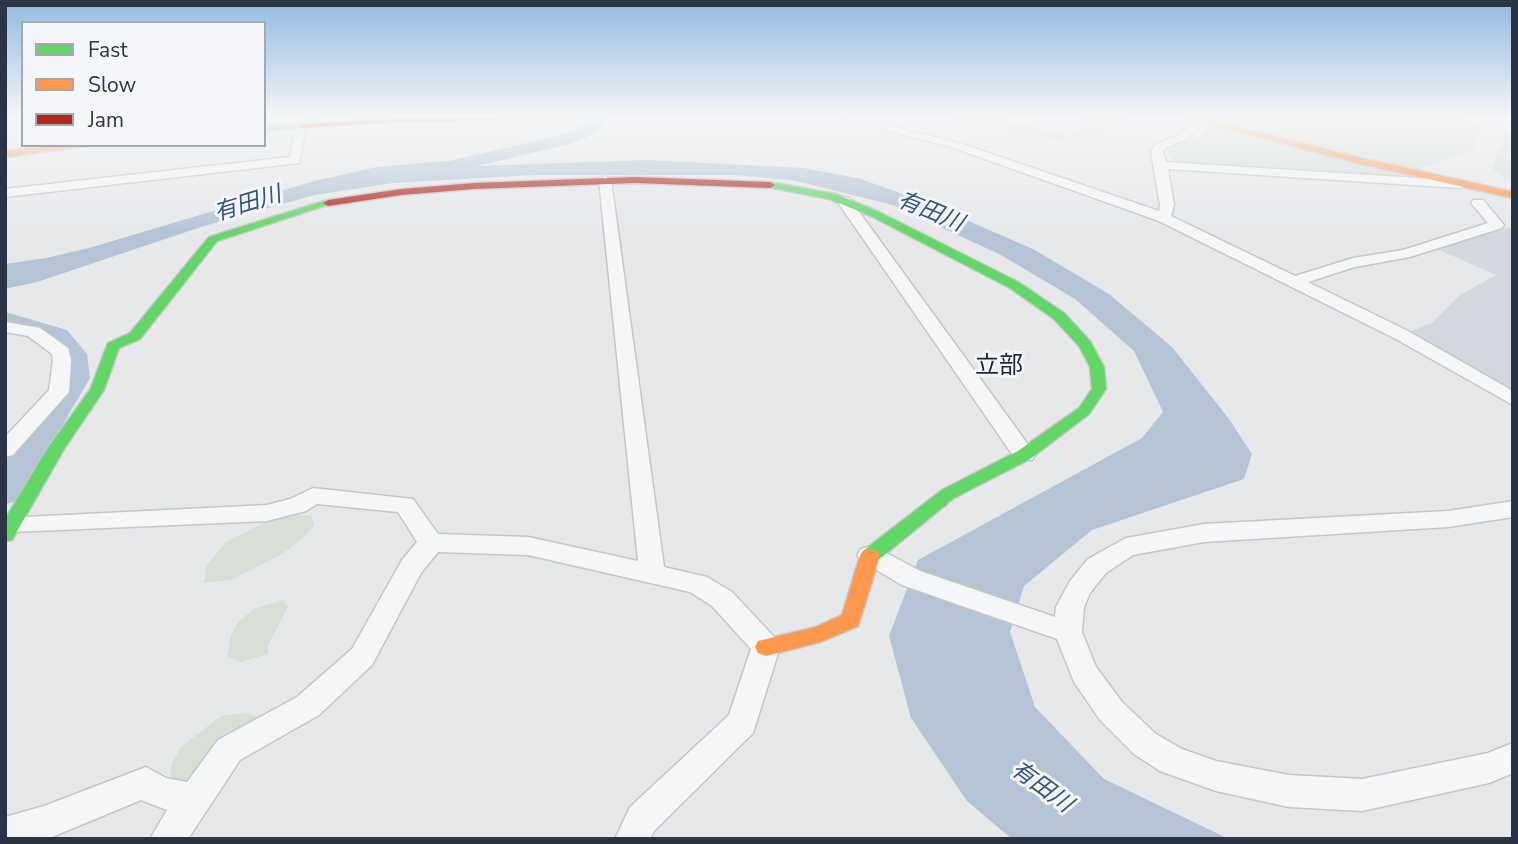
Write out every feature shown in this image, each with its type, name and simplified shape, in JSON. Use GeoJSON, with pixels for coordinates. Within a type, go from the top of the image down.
{"type":"FeatureCollection","features":[{"type":"Feature","properties":{"kind":"street"},"geometry":{"type":"LineString","coordinates":[[5,193],[295,160],[296,155]]}},
{"type":"Feature","properties":{"kind":"street"},"geometry":{"type":"LineString","coordinates":[[985,155],[1164,218],[1402,335],[1513,399]]}},
{"type":"Feature","properties":{"kind":"street"},"geometry":{"type":"LineString","coordinates":[[1158,155],[1167,205],[1164,218]]}},
{"type":"Feature","properties":{"kind":"street"},"geometry":{"type":"LineString","coordinates":[[1347,155],[1513,195]]}},
{"type":"Feature","properties":{"kind":"street"},"geometry":{"type":"LineString","coordinates":[[1161,164],[1464,184]]}},
{"type":"Feature","properties":{"kind":"street"},"geometry":{"type":"LineString","coordinates":[[605,180],[652,574]]}},
{"type":"Feature","properties":{"kind":"street"},"geometry":{"type":"LineString","coordinates":[[9,530],[55,448],[97,390],[113,346],[135,336],[213,239],[293,212],[363,197],[474,187],[605,180],[776,185],[803,189],[844,201],[950,251],[1014,285],[1059,316],[1086,344],[1097,367],[1099,389],[1084,411],[1024,455],[948,494],[870,555],[851,620],[820,634],[766,647]]}},
{"type":"Feature","properties":{"kind":"street"},"geometry":{"type":"LineString","coordinates":[[844,201],[1024,455]]}},
{"type":"Feature","properties":{"kind":"street"},"geometry":{"type":"LineString","coordinates":[[1296,282],[1353,263],[1405,254],[1497,225],[1478,203]]}},
{"type":"Feature","properties":{"kind":"street"},"geometry":{"type":"LineString","coordinates":[[5,327],[34,332],[61,352],[62,360],[58,392],[5,450]]}},
{"type":"Feature","properties":{"kind":"street"},"geometry":{"type":"LineString","coordinates":[[9,530],[267,513],[298,505],[313,496],[405,505],[431,543]]}},
{"type":"Feature","properties":{"kind":"street"},"geometry":{"type":"LineString","coordinates":[[1513,509],[1448,519],[1204,533],[1126,547],[1097,566],[1079,588],[1070,607],[1068,632],[1084,673],[1111,711],[1154,749],[1172,761],[1216,776],[1289,791],[1363,794],[1489,768],[1513,758]]}},
{"type":"Feature","properties":{"kind":"street"},"geometry":{"type":"LineString","coordinates":[[431,543],[528,546],[698,584],[722,599],[766,647]]}},
{"type":"Feature","properties":{"kind":"street"},"geometry":{"type":"LineString","coordinates":[[167,839],[229,750],[308,706],[362,657],[411,567],[431,543]]}},
{"type":"Feature","properties":{"kind":"street"},"geometry":{"type":"LineString","coordinates":[[870,555],[911,578],[1068,632]]}},
{"type":"Feature","properties":{"kind":"street"},"geometry":{"type":"LineString","coordinates":[[632,839],[642,819],[742,723],[766,647]]}},
{"type":"Feature","properties":{"kind":"street"},"geometry":{"type":"LineString","coordinates":[[5,834],[44,823],[146,782],[157,792],[195,800]]}},
{"type":"Feature","properties":{"kind":"shaded area"},"geometry":{"type":"Polygon","coordinates":[[[1170,155],[1327,155],[1403,175],[1390,177],[1173,161],[1170,155]]]}},
{"type":"Feature","properties":{"kind":"shaded area"},"geometry":{"type":"Polygon","coordinates":[[[1358,155],[1456,155],[1417,170],[1358,155]]]}},
{"type":"Feature","properties":{"kind":"shaded area"},"geometry":{"type":"Polygon","coordinates":[[[1497,155],[1513,155],[1513,182],[1492,169],[1497,155]]]}},
{"type":"Feature","properties":{"kind":"shaded area"},"geometry":{"type":"Polygon","coordinates":[[[1513,227],[1513,394],[1406,333],[1432,323],[1460,295],[1496,275],[1435,248],[1513,227]]]}},
{"type":"Feature","properties":{"kind":"shaded area"},"geometry":{"type":"Polygon","coordinates":[[[291,514],[312,516],[314,525],[284,553],[231,580],[204,583],[207,565],[226,542],[264,523],[291,514]]]}},
{"type":"Feature","properties":{"kind":"shaded area"},"geometry":{"type":"Polygon","coordinates":[[[283,600],[288,607],[268,645],[268,654],[241,662],[227,656],[231,635],[238,622],[254,609],[283,600]]]}},
{"type":"Feature","properties":{"kind":"shaded area"},"geometry":{"type":"Polygon","coordinates":[[[245,713],[258,717],[249,730],[205,767],[181,783],[170,782],[172,763],[182,746],[221,716],[245,713]]]}},
{"type":"Feature","properties":{"kind":"water","name":"有田川"},"geometry":{"type":"Polygon","coordinates":[[[647,160],[803,168],[858,178],[922,201],[1033,249],[1109,294],[1172,347],[1229,419],[1252,454],[1244,479],[1092,530],[1024,586],[1010,632],[1035,707],[1104,779],[1229,839],[1012,839],[967,801],[911,718],[889,636],[918,560],[1142,438],[1163,412],[1134,351],[1075,299],[1001,255],[893,205],[791,180],[734,175],[533,175],[393,183],[315,195],[204,226],[37,282],[5,289],[5,264],[89,248],[314,181],[377,167],[446,161],[475,161],[471,164],[478,166],[647,160]]]}},
{"type":"Feature","properties":{"kind":"waterway"},"geometry":{"type":"LineString","coordinates":[[443,168],[498,155]]}},
{"type":"Feature","properties":{"kind":"waterway"},"geometry":{"type":"LineString","coordinates":[[5,320],[57,336],[72,354],[75,378],[5,492]]}},
{"type":"Feature","properties":{"kind":"traffic: fast"},"geometry":{"type":"LineString","coordinates":[[770,185],[832,196],[877,215],[1014,285],[1059,316],[1085,344],[1097,367],[1099,389],[1084,411],[1024,455],[948,494],[870,556]]}},
{"type":"Feature","properties":{"kind":"traffic: fast"},"geometry":{"type":"LineString","coordinates":[[5,535],[56,448],[97,390],[113,346],[135,336],[213,239],[328,203]]}},
{"type":"Feature","properties":{"kind":"traffic: slow"},"geometry":{"type":"LineString","coordinates":[[1339,155],[1513,195]]}},
{"type":"Feature","properties":{"kind":"traffic: slow"},"geometry":{"type":"LineString","coordinates":[[766,647],[820,634],[851,620],[870,556]]}},
{"type":"Feature","properties":{"kind":"traffic: jam"},"geometry":{"type":"LineString","coordinates":[[328,203],[401,192],[474,186],[635,180],[770,185]]}},
{"type":"Feature","properties":{"kind":"district","name":"立部"},"geometry":{"type":"Point","coordinates":[999,367]}}]}
